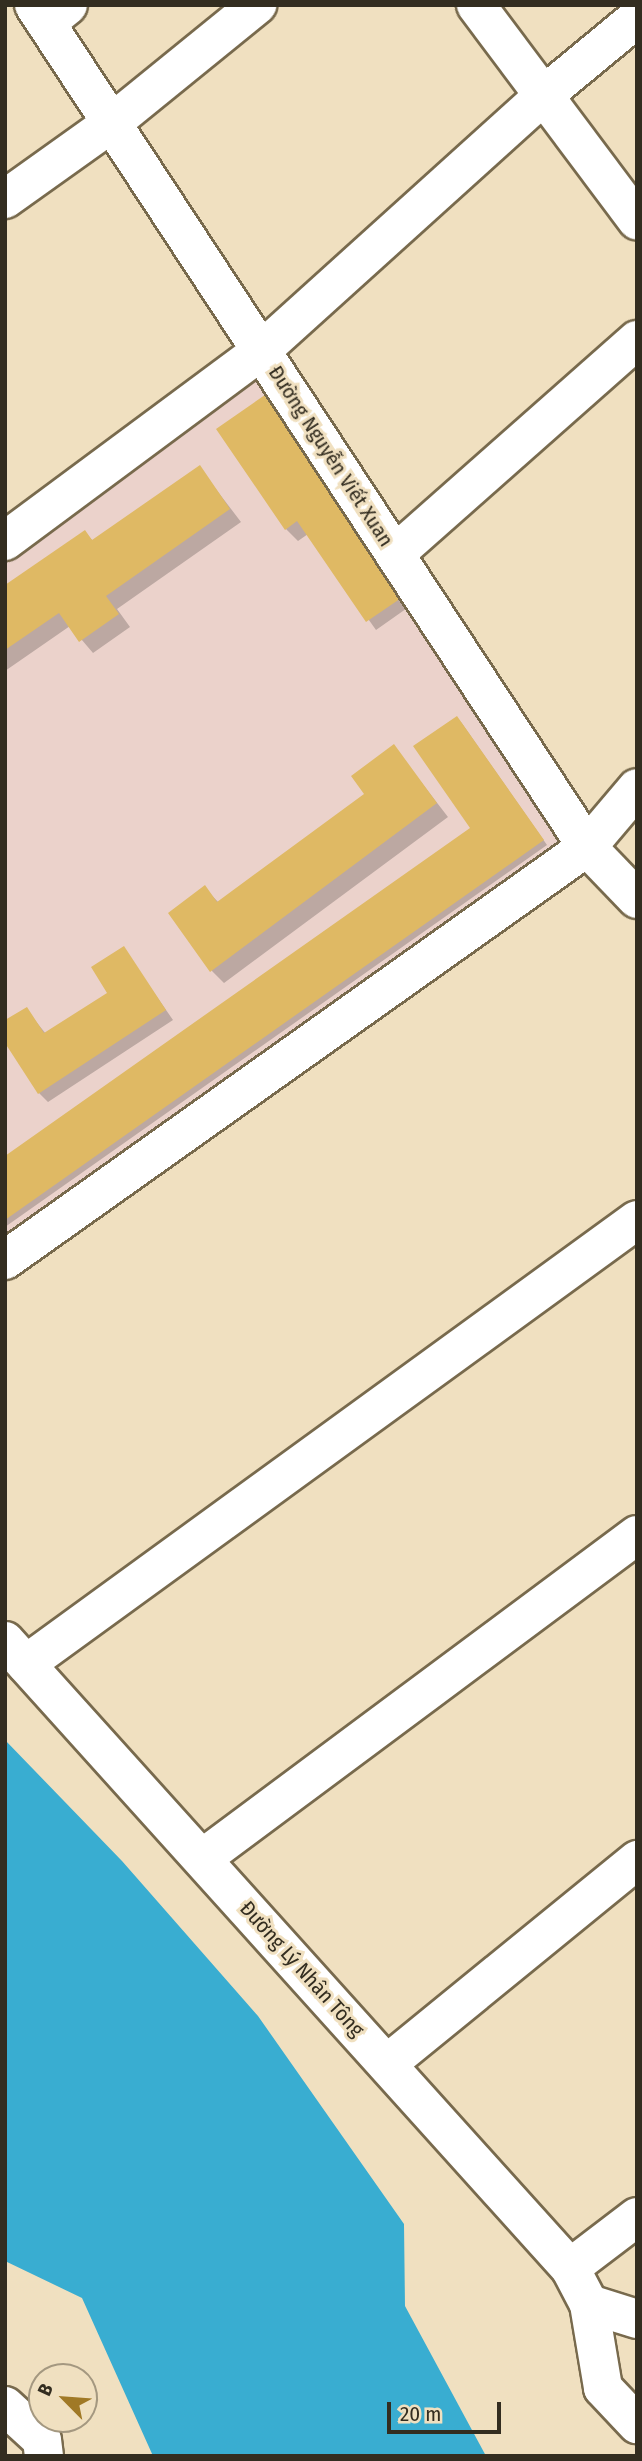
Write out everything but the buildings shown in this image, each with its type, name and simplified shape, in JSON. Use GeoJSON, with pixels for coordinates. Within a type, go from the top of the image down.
{"type":"FeatureCollection","features":[{"type":"Feature","properties":{"kind":"street"},"geometry":{"type":"LineString","coordinates":[[5,199],[113,122],[257,5]]}},
{"type":"Feature","properties":{"kind":"street"},"geometry":{"type":"LineString","coordinates":[[476,5],[637,220]]}},
{"type":"Feature","properties":{"kind":"street","name":"Đường Nguyễn Viết Xuan"},"geometry":{"type":"LineString","coordinates":[[49,11],[113,122],[586,848],[637,899]]}},
{"type":"Feature","properties":{"kind":"street"},"geometry":{"type":"LineString","coordinates":[[5,541],[262,350],[544,94],[637,18]]}},
{"type":"Feature","properties":{"kind":"street"},"geometry":{"type":"LineString","coordinates":[[395,554],[637,340]]}},
{"type":"Feature","properties":{"kind":"street"},"geometry":{"type":"LineString","coordinates":[[5,1260],[586,848],[637,789]]}},
{"type":"Feature","properties":{"kind":"street"},"geometry":{"type":"LineString","coordinates":[[16,1653],[637,1220]]}},
{"type":"Feature","properties":{"kind":"street"},"geometry":{"type":"LineString","coordinates":[[203,1858],[637,1535]]}},
{"type":"Feature","properties":{"kind":"street","name":"Đường Lý Nhân Tông"},"geometry":{"type":"LineString","coordinates":[[16,1653],[570,2268],[589,2304],[603,2388],[637,2424]]}},
{"type":"Feature","properties":{"kind":"street"},"geometry":{"type":"LineString","coordinates":[[387,2064],[637,1860]]}},
{"type":"Feature","properties":{"kind":"street"},"geometry":{"type":"LineString","coordinates":[[570,2268],[637,2217]]}},
{"type":"Feature","properties":{"kind":"street"},"geometry":{"type":"LineString","coordinates":[[589,2304],[637,2319]]}},
{"type":"Feature","properties":{"kind":"street"},"geometry":{"type":"LineString","coordinates":[[5,2406],[42,2440],[44,2456]]}},
{"type":"Feature","properties":{"kind":"shaded area"},"geometry":{"type":"Polygon","coordinates":[[[262,350],[587,847],[5,1280],[5,546],[262,350]]]}},
{"type":"Feature","properties":{"kind":"water"},"geometry":{"type":"Polygon","coordinates":[[[5,1740],[122,1861],[258,2016],[404,2224],[405,2306],[486,2456],[153,2456],[82,2298],[5,2261],[5,1740]]]}}]}
